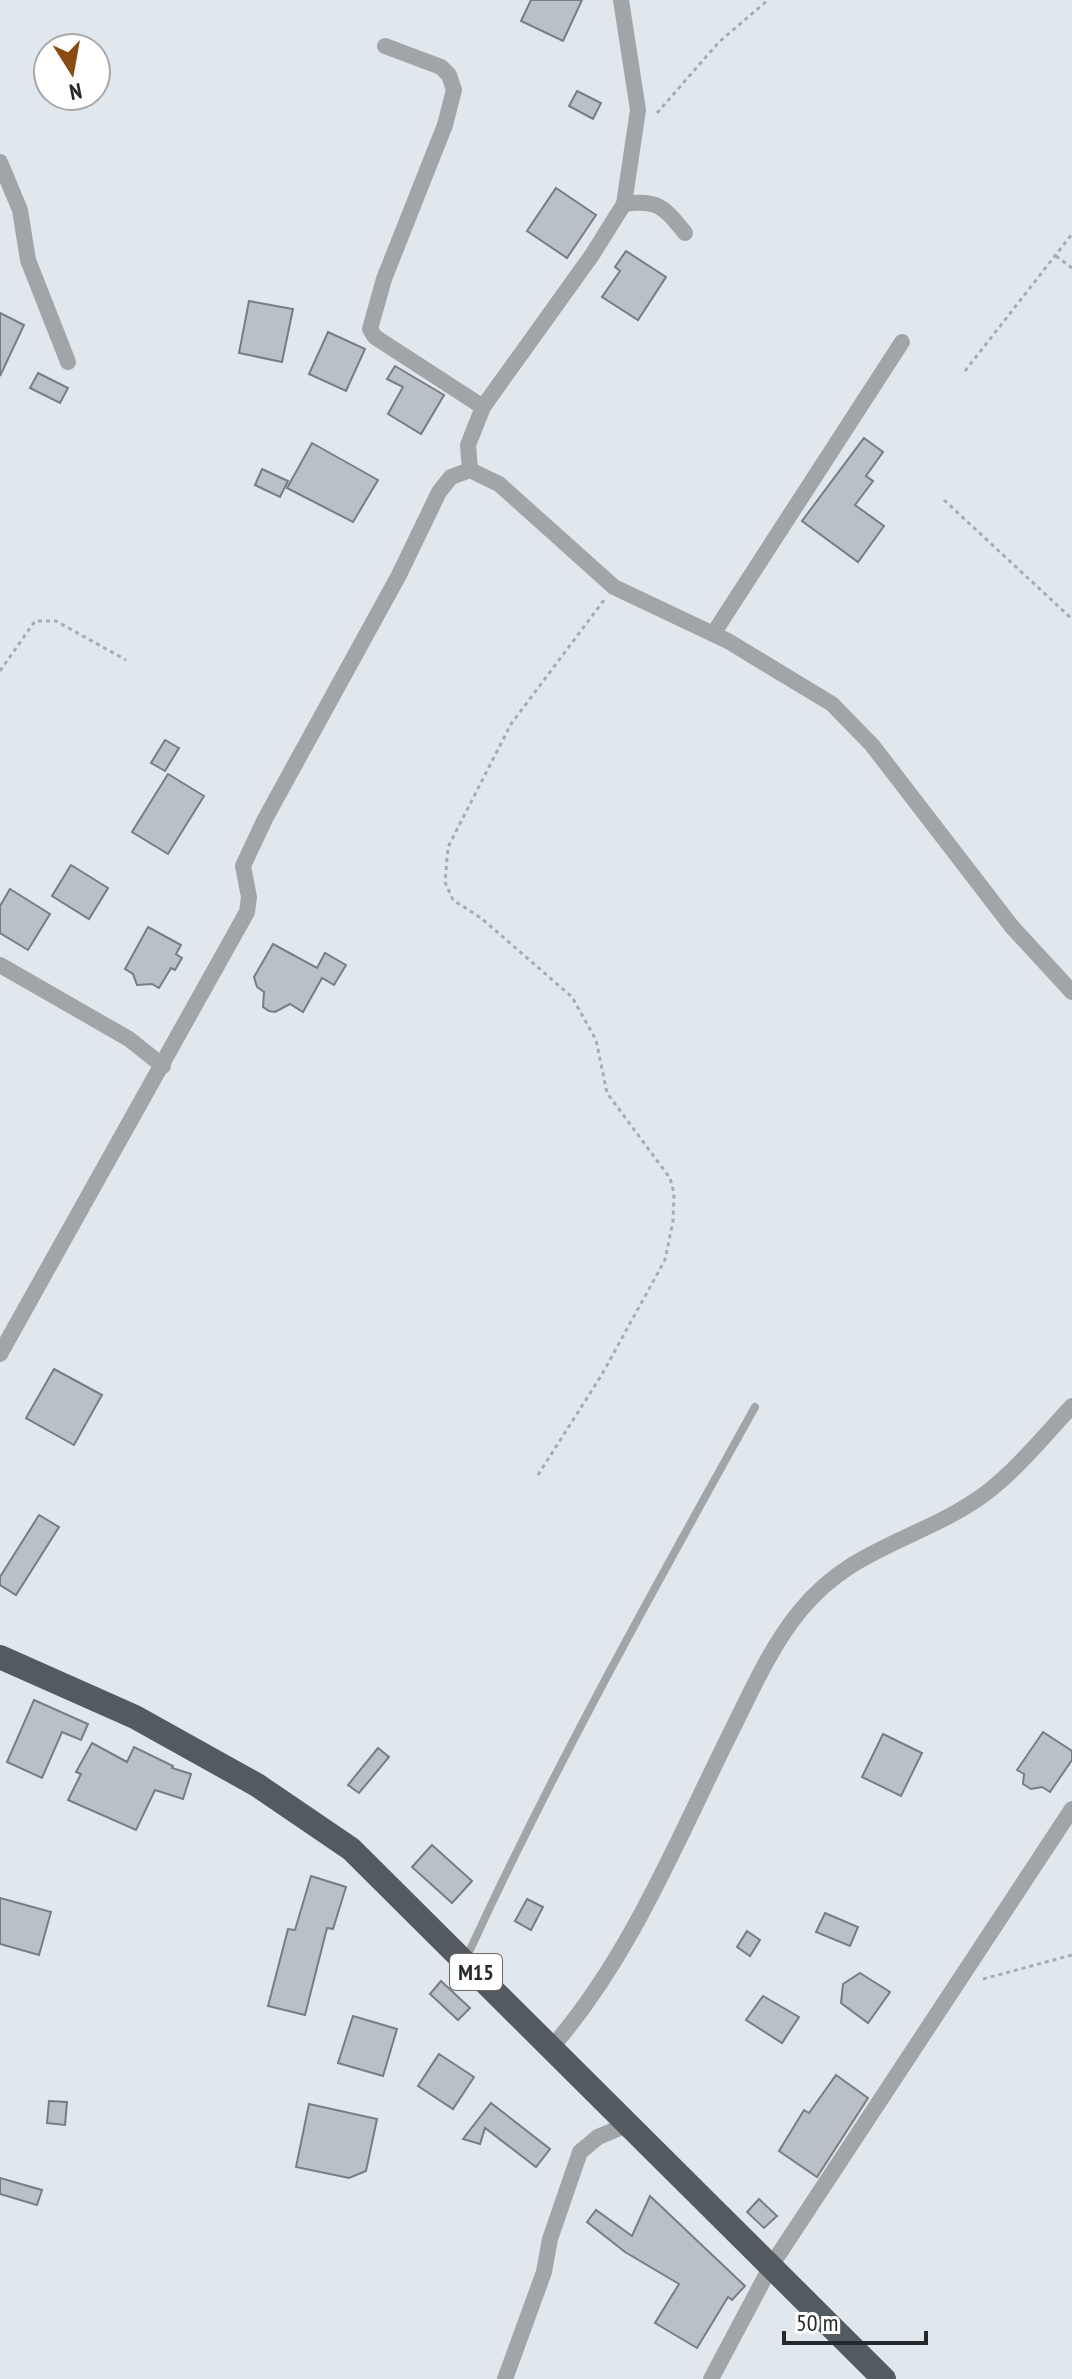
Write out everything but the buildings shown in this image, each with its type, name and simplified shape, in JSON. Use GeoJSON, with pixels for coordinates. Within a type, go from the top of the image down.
{"type":"FeatureCollection","features":[{"type":"Feature","properties":{"kind":"highway","name":"M15"},"geometry":{"type":"LineString","coordinates":[[0,1657],[135,1717],[257,1785],[351,1849],[771,2266],[876,2376]]}},
{"type":"Feature","properties":{"kind":"street"},"geometry":{"type":"LineString","coordinates":[[470,470],[468,445],[483,407],[592,255],[624,204],[638,110],[621,0]]}},
{"type":"Feature","properties":{"kind":"street"},"geometry":{"type":"LineString","coordinates":[[385,46],[441,67],[449,75],[454,90],[445,125],[369,319],[370,329],[375,337],[483,407]]}},
{"type":"Feature","properties":{"kind":"street"},"geometry":{"type":"LineString","coordinates":[[0,162],[20,210],[28,260],[68,362]]}},
{"type":"Feature","properties":{"kind":"street"},"geometry":{"type":"LineString","coordinates":[[624,204],[646,201],[664,208],[685,233]]}},
{"type":"Feature","properties":{"kind":"street"},"geometry":{"type":"LineString","coordinates":[[713,634],[902,342]]}},
{"type":"Feature","properties":{"kind":"street"},"geometry":{"type":"LineString","coordinates":[[0,1354],[247,912],[249,897],[243,866],[265,819],[399,575],[439,492],[451,477],[470,470],[499,484],[614,587],[713,634],[832,704],[872,745],[1013,928],[1072,992]]}},
{"type":"Feature","properties":{"kind":"street"},"geometry":{"type":"LineString","coordinates":[[0,965],[129,1039],[163,1066]]}},
{"type":"Feature","properties":{"kind":"street"},"geometry":{"type":"LineString","coordinates":[[552,2047],[581,2013],[613,1967],[748,1698],[798,1613],[823,1584],[856,1559],[982,1495],[1015,1467],[1072,1406]]}},
{"type":"Feature","properties":{"kind":"street"},"geometry":{"type":"LineString","coordinates":[[711,2379],[771,2266],[1072,1809]]}},
{"type":"Feature","properties":{"kind":"street"},"geometry":{"type":"LineString","coordinates":[[505,2379],[544,2272],[550,2239],[580,2152],[598,2137],[629,2124]]}},
{"type":"Feature","properties":{"kind":"lane"},"geometry":{"type":"LineString","coordinates":[[465,1961],[521,1838],[603,1680],[755,1407]]}},
{"type":"Feature","properties":{"kind":"path"},"geometry":{"type":"LineString","coordinates":[[633,142],[648,134],[664,103],[719,42],[768,0]]}},
{"type":"Feature","properties":{"kind":"path"},"geometry":{"type":"LineString","coordinates":[[965,371],[1072,234]]}},
{"type":"Feature","properties":{"kind":"path"},"geometry":{"type":"LineString","coordinates":[[1055,255],[1072,268]]}},
{"type":"Feature","properties":{"kind":"path"},"geometry":{"type":"LineString","coordinates":[[944,500],[1072,619]]}},
{"type":"Feature","properties":{"kind":"path"},"geometry":{"type":"LineString","coordinates":[[538,1475],[601,1376],[665,1260],[674,1193],[670,1178],[607,1093],[596,1040],[572,997],[492,927],[453,900],[445,882],[448,847],[511,724],[614,587]]}},
{"type":"Feature","properties":{"kind":"path"},"geometry":{"type":"LineString","coordinates":[[0,671],[35,621],[56,621],[126,660]]}},
{"type":"Feature","properties":{"kind":"path"},"geometry":{"type":"LineString","coordinates":[[955,1988],[1072,1955]]}}]}
